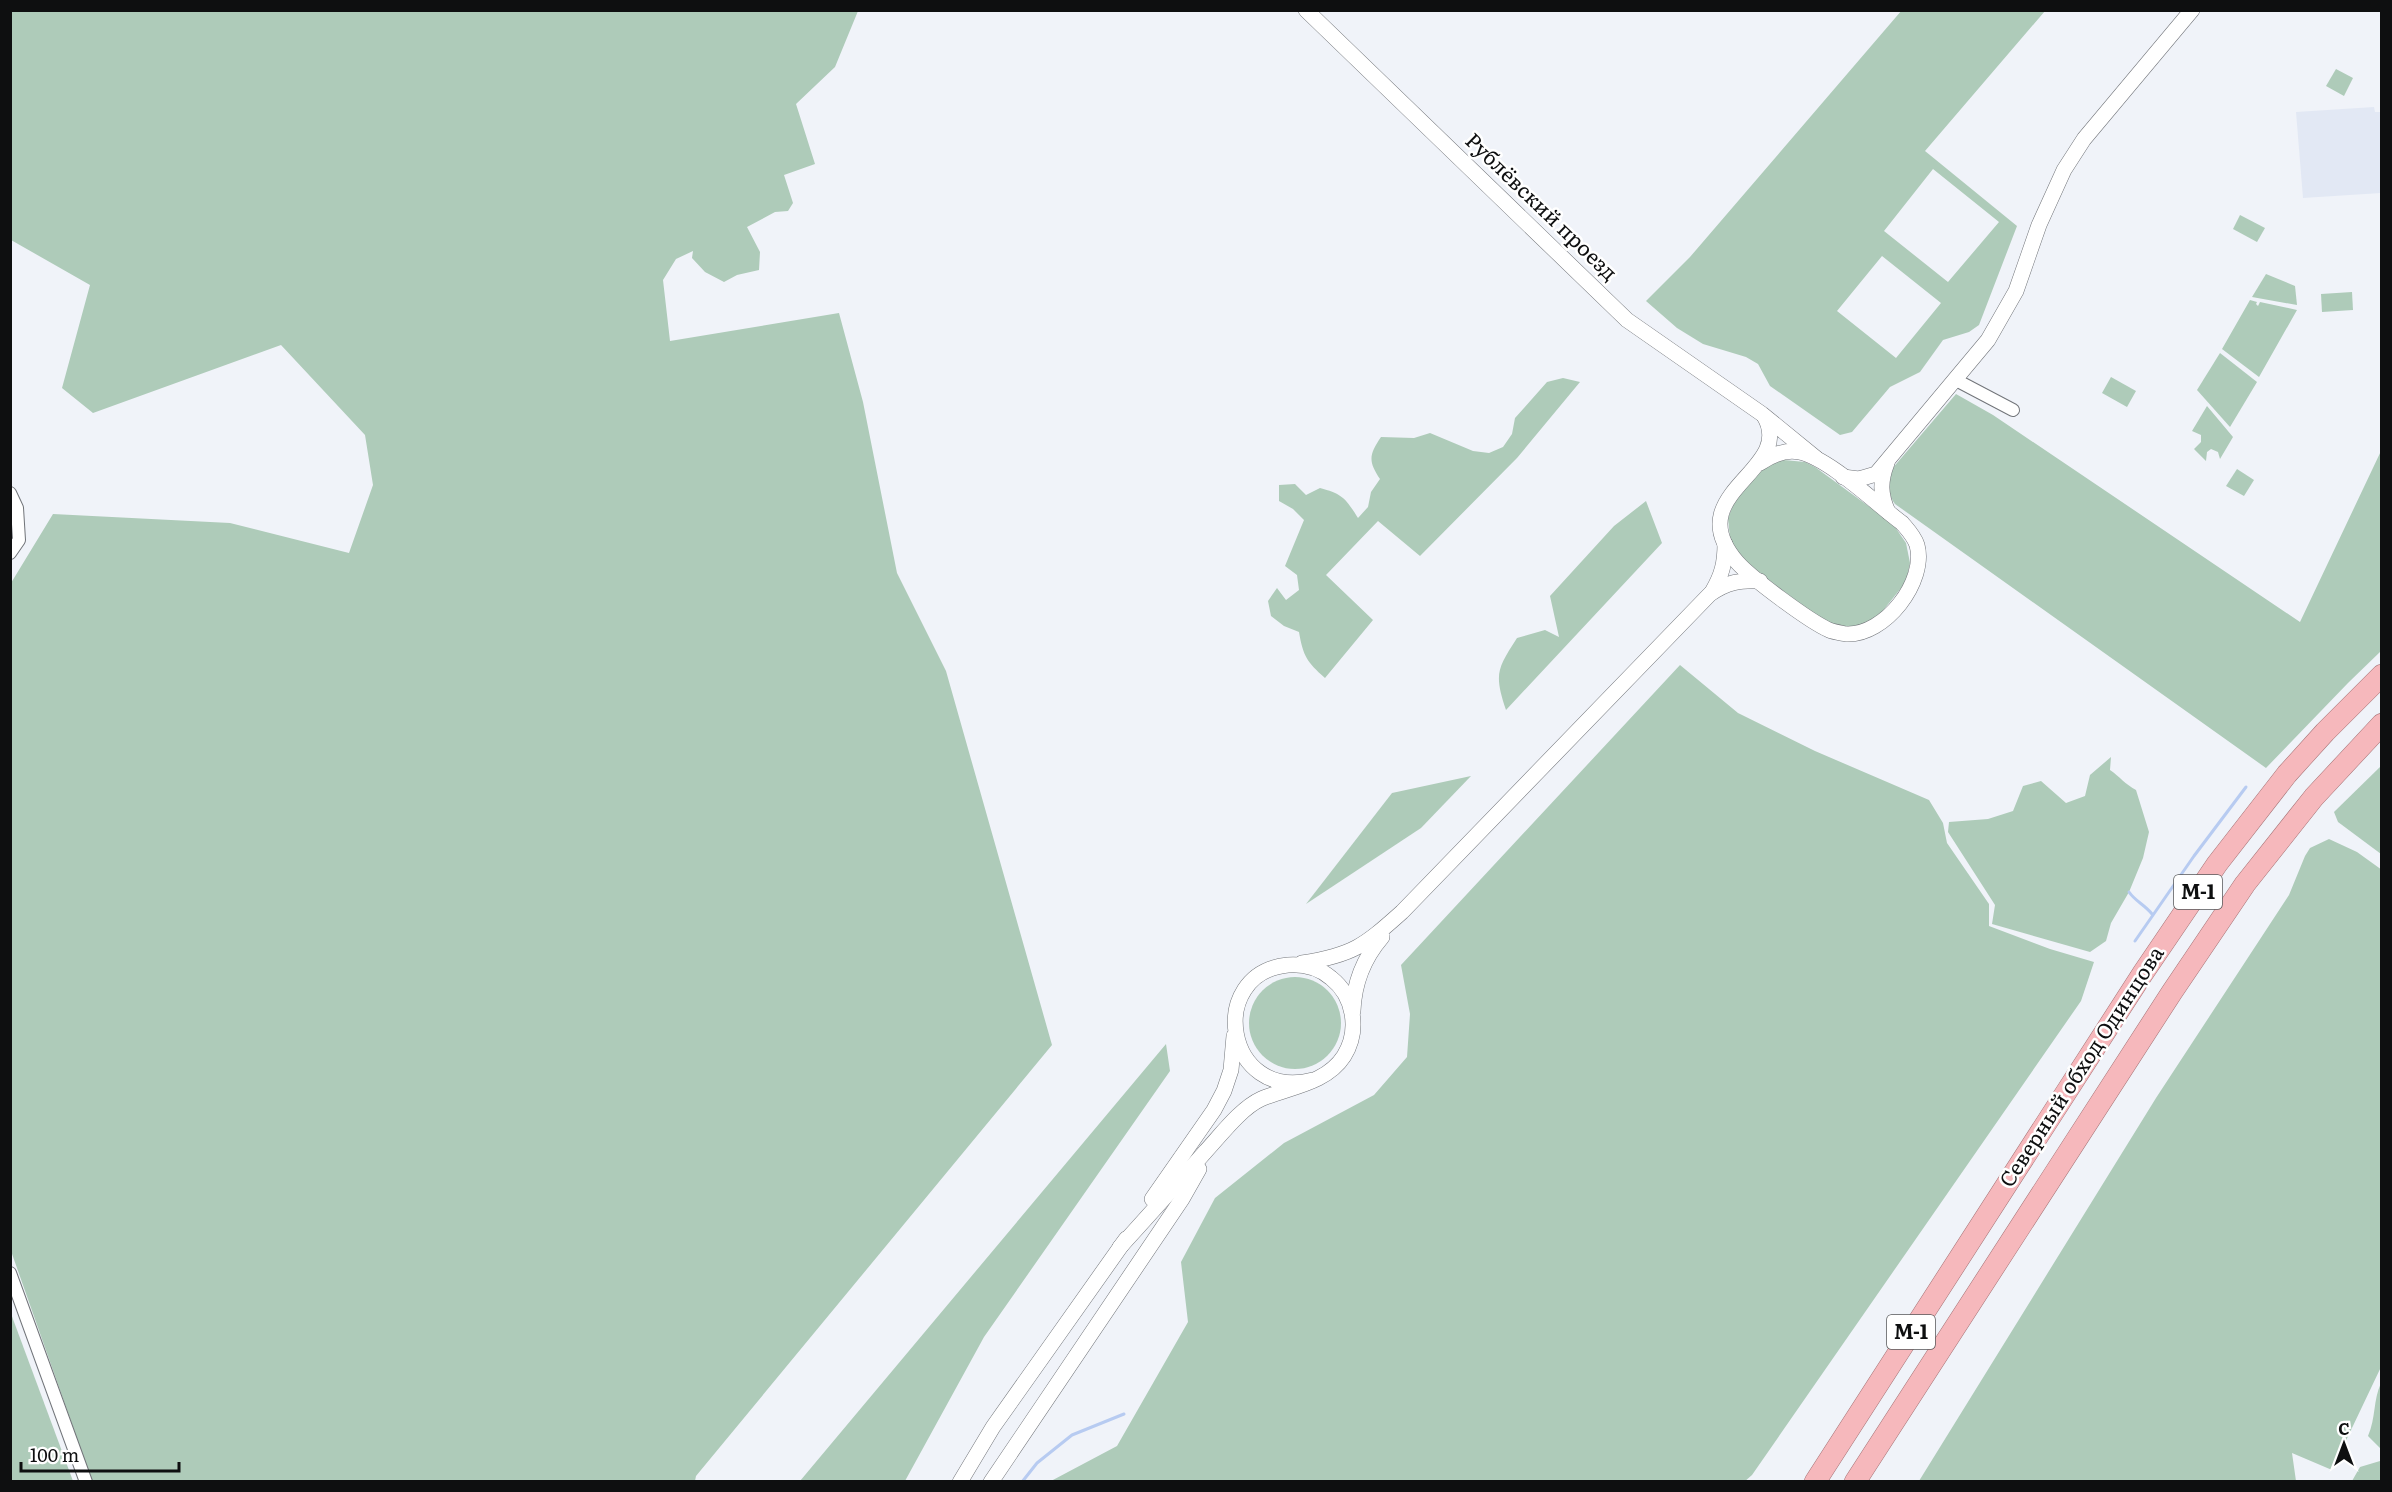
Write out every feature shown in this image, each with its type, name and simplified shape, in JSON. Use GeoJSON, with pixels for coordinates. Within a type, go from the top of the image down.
{"type":"FeatureCollection","features":[{"type":"Feature","properties":{"kind":"highway","name":"Северный обход Одинцова"},"geometry":{"type":"LineString","coordinates":[[1815,1482],[2143,973],[2217,864],[2287,774],[2382,675]]}},
{"type":"Feature","properties":{"kind":"highway","name":"Северный обход Одинцова"},"geometry":{"type":"LineString","coordinates":[[1855,1482],[2172,992],[2245,884],[2314,797],[2382,724]]}},
{"type":"Feature","properties":{"kind":"street","name":"Рублёвский проезд"},"geometry":{"type":"LineString","coordinates":[[1306,10],[1627,320],[1762,414],[1816,458]]}},
{"type":"Feature","properties":{"kind":"street"},"geometry":{"type":"LineString","coordinates":[[1841,476],[1859,479],[1876,474],[1988,340],[2008,307],[2052,193],[2064,170],[2084,139],[2192,10]]}},
{"type":"Feature","properties":{"kind":"street"},"geometry":{"type":"LineString","coordinates":[[1956,380],[2013,410]]}},
{"type":"Feature","properties":{"kind":"street"},"geometry":{"type":"LineString","coordinates":[[1760,463],[1768,449],[1771,437],[1770,426],[1762,414]]}},
{"type":"Feature","properties":{"kind":"street"},"geometry":{"type":"LineString","coordinates":[[960,1482],[1006,1408],[1120,1247],[1219,1101],[1231,1070],[1239,1001],[1250,984],[1266,972],[1284,966],[1329,959],[1353,951],[1371,940],[1402,912],[1710,594],[1721,577],[1725,563],[1721,514],[1728,498],[1741,480],[1772,455],[1798,452],[1816,458],[1912,534],[1918,554],[1916,576],[1910,589],[1884,621],[1867,631],[1848,634],[1831,631],[1813,621],[1738,563],[1725,543]]}},
{"type":"Feature","properties":{"kind":"street"},"geometry":{"type":"LineString","coordinates":[[1887,463],[1881,488],[1882,499],[1888,513]]}},
{"type":"Feature","properties":{"kind":"street"},"geometry":{"type":"LineString","coordinates":[[10,493],[17,508],[19,540],[10,554]]}},
{"type":"Feature","properties":{"kind":"street"},"geometry":{"type":"LineString","coordinates":[[1710,594],[1723,585],[1738,580],[1760,581]]}},
{"type":"Feature","properties":{"kind":"street"},"geometry":{"type":"LineString","coordinates":[[1120,1247],[1233,1121],[1260,1100],[1314,1080],[1331,1071],[1344,1056],[1353,1029],[1354,997],[1365,960],[1402,912]]}},
{"type":"Feature","properties":{"kind":"street"},"geometry":{"type":"LineString","coordinates":[[1284,966],[1313,968],[1330,977],[1348,1000],[1353,1029]]}},
{"type":"Feature","properties":{"kind":"street"},"geometry":{"type":"LineString","coordinates":[[1235,1029],[1244,1057],[1258,1071],[1285,1082],[1314,1080]]}},
{"type":"Feature","properties":{"kind":"street"},"geometry":{"type":"LineString","coordinates":[[991,1482],[1175,1209],[1216,1140]]}},
{"type":"Feature","properties":{"kind":"street"},"geometry":{"type":"LineString","coordinates":[[10,1273],[86,1482]]}},
{"type":"Feature","properties":{"kind":"shaded area"},"geometry":{"type":"Polygon","coordinates":[[[2374,107],[2375,112],[2381,112],[2381,193],[2303,198],[2296,112],[2374,107]]]}},
{"type":"Feature","properties":{"kind":"green space"},"geometry":{"type":"Polygon","coordinates":[[[11,10],[858,11],[835,67],[796,104],[815,164],[784,175],[793,203],[788,211],[775,212],[747,227],[760,252],[759,270],[737,275],[724,282],[705,272],[692,258],[693,251],[676,259],[663,280],[670,341],[839,313],[863,402],[897,573],[946,671],[1052,1045],[696,1476],[695,1481],[92,1481],[11,1251],[11,583],[53,514],[230,523],[349,553],[373,485],[365,435],[281,345],[93,413],[62,388],[90,285],[11,240],[11,10]]]}},
{"type":"Feature","properties":{"kind":"green space"},"geometry":{"type":"Polygon","coordinates":[[[1902,10],[2045,11],[1925,151],[2017,226],[1979,325],[1969,332],[1943,340],[1920,372],[1890,387],[1852,432],[1840,435],[1770,386],[1758,364],[1746,357],[1703,344],[1677,328],[1646,301],[1690,257],[1902,10]],[[1933,169],[1884,231],[1948,282],[1999,222],[1933,169]],[[1882,256],[1837,311],[1896,358],[1941,303],[1882,256]]]}},
{"type":"Feature","properties":{"kind":"green space"},"geometry":{"type":"Polygon","coordinates":[[[2336,69],[2353,78],[2344,96],[2326,86],[2336,69]]]}},
{"type":"Feature","properties":{"kind":"green space"},"geometry":{"type":"Polygon","coordinates":[[[2240,215],[2265,228],[2257,242],[2233,229],[2240,215]]]}},
{"type":"Feature","properties":{"kind":"green space"},"geometry":{"type":"Polygon","coordinates":[[[2266,274],[2295,286],[2297,305],[2252,297],[2266,274]]]}},
{"type":"Feature","properties":{"kind":"green space"},"geometry":{"type":"Polygon","coordinates":[[[2352,292],[2353,310],[2322,312],[2321,294],[2352,292]]]}},
{"type":"Feature","properties":{"kind":"green space"},"geometry":{"type":"Polygon","coordinates":[[[2250,300],[2257,302],[2258,306],[2260,302],[2297,310],[2259,377],[2222,349],[2250,300]]]}},
{"type":"Feature","properties":{"kind":"green space"},"geometry":{"type":"Polygon","coordinates":[[[2220,353],[2257,382],[2230,427],[2197,390],[2220,353]]]}},
{"type":"Feature","properties":{"kind":"green space"},"geometry":{"type":"Polygon","coordinates":[[[2111,377],[2136,391],[2127,407],[2102,393],[2111,377]]]}},
{"type":"Feature","properties":{"kind":"green space"},"geometry":{"type":"Polygon","coordinates":[[[1563,378],[1580,382],[1517,458],[1420,556],[1378,521],[1326,575],[1373,620],[1325,678],[1307,658],[1299,632],[1284,626],[1271,616],[1268,601],[1277,588],[1286,600],[1299,590],[1297,575],[1285,566],[1304,520],[1293,509],[1279,501],[1279,485],[1295,484],[1306,495],[1320,488],[1339,495],[1358,518],[1368,507],[1371,492],[1380,479],[1373,467],[1372,453],[1381,437],[1414,438],[1430,433],[1473,451],[1489,453],[1503,447],[1512,434],[1515,418],[1547,382],[1563,378]]]}},
{"type":"Feature","properties":{"kind":"green space"},"geometry":{"type":"Polygon","coordinates":[[[1956,394],[1993,415],[2300,622],[2381,451],[2381,651],[2266,768],[1895,504],[1889,488],[1891,470],[1956,394]]]}},
{"type":"Feature","properties":{"kind":"green space"},"geometry":{"type":"Polygon","coordinates":[[[2207,406],[2233,437],[2220,459],[2218,452],[2211,449],[2207,452],[2206,461],[2194,449],[2201,442],[2201,435],[2192,431],[2207,406]]]}},
{"type":"Feature","properties":{"kind":"green space"},"geometry":{"type":"Polygon","coordinates":[[[1784,460],[1805,462],[1815,467],[1893,524],[1906,543],[1910,563],[1906,582],[1881,613],[1862,626],[1840,627],[1822,620],[1742,560],[1730,538],[1728,518],[1736,498],[1756,473],[1773,462],[1784,460]]]}},
{"type":"Feature","properties":{"kind":"green space"},"geometry":{"type":"Polygon","coordinates":[[[2237,469],[2254,480],[2244,496],[2226,486],[2237,469]]]}},
{"type":"Feature","properties":{"kind":"green space"},"geometry":{"type":"Polygon","coordinates":[[[1646,501],[1662,543],[1506,710],[1500,688],[1500,672],[1505,657],[1517,638],[1545,630],[1559,637],[1550,596],[1614,526],[1646,501]]]}},
{"type":"Feature","properties":{"kind":"green space"},"geometry":{"type":"Polygon","coordinates":[[[1680,665],[1738,713],[1815,751],[1929,800],[1943,823],[1947,843],[1989,904],[1989,926],[2050,949],[2094,962],[2081,1001],[1752,1475],[1744,1482],[1051,1481],[1117,1446],[1188,1322],[1181,1262],[1215,1198],[1284,1143],[1374,1095],[1407,1057],[1410,1014],[1401,965],[1680,665]]]}},
{"type":"Feature","properties":{"kind":"green space"},"geometry":{"type":"Polygon","coordinates":[[[2111,757],[2110,770],[2136,790],[2149,832],[2143,858],[2129,892],[2111,923],[2106,941],[2090,952],[1992,924],[1995,905],[1948,832],[1949,822],[1988,819],[2013,811],[2023,786],[2041,781],[2066,803],[2085,796],[2090,775],[2111,757]]]}},
{"type":"Feature","properties":{"kind":"green space"},"geometry":{"type":"Polygon","coordinates":[[[2381,766],[2381,854],[2338,822],[2334,812],[2381,766]]]}},
{"type":"Feature","properties":{"kind":"green space"},"geometry":{"type":"Polygon","coordinates":[[[1471,776],[1421,828],[1306,904],[1392,793],[1471,776]]]}},
{"type":"Feature","properties":{"kind":"green space"},"geometry":{"type":"Polygon","coordinates":[[[2329,839],[2357,852],[2382,870],[2381,1367],[2332,1470],[2292,1453],[2296,1481],[1919,1481],[2156,1098],[2289,895],[2310,848],[2329,839]]]}},
{"type":"Feature","properties":{"kind":"green space"},"geometry":{"type":"Polygon","coordinates":[[[1295,977],[1313,981],[1327,991],[1337,1005],[1341,1023],[1337,1041],[1327,1055],[1313,1065],[1295,1069],[1277,1065],[1263,1055],[1253,1041],[1249,1023],[1253,1005],[1263,991],[1277,981],[1295,977]]]}},
{"type":"Feature","properties":{"kind":"green space"},"geometry":{"type":"Polygon","coordinates":[[[1166,1044],[1170,1071],[984,1337],[905,1481],[800,1481],[1166,1044]]]}},
{"type":"Feature","properties":{"kind":"green space"},"geometry":{"type":"Polygon","coordinates":[[[10,1311],[73,1481],[11,1481],[10,1311]]]}},
{"type":"Feature","properties":{"kind":"green space"},"geometry":{"type":"Polygon","coordinates":[[[2381,1383],[2381,1449],[2368,1436],[2381,1383]]]}},
{"type":"Feature","properties":{"kind":"green space"},"geometry":{"type":"Polygon","coordinates":[[[2381,1456],[2381,1481],[2352,1481],[2360,1467],[2380,1461],[2381,1456]]]}},
{"type":"Feature","properties":{"kind":"waterway"},"geometry":{"type":"LineString","coordinates":[[2135,941],[2194,856],[2246,787]]}},
{"type":"Feature","properties":{"kind":"waterway"},"geometry":{"type":"LineString","coordinates":[[2129,892],[2152,914]]}},
{"type":"Feature","properties":{"kind":"waterway"},"geometry":{"type":"LineString","coordinates":[[1022,1482],[1037,1463],[1072,1435],[1124,1414]]}}]}
